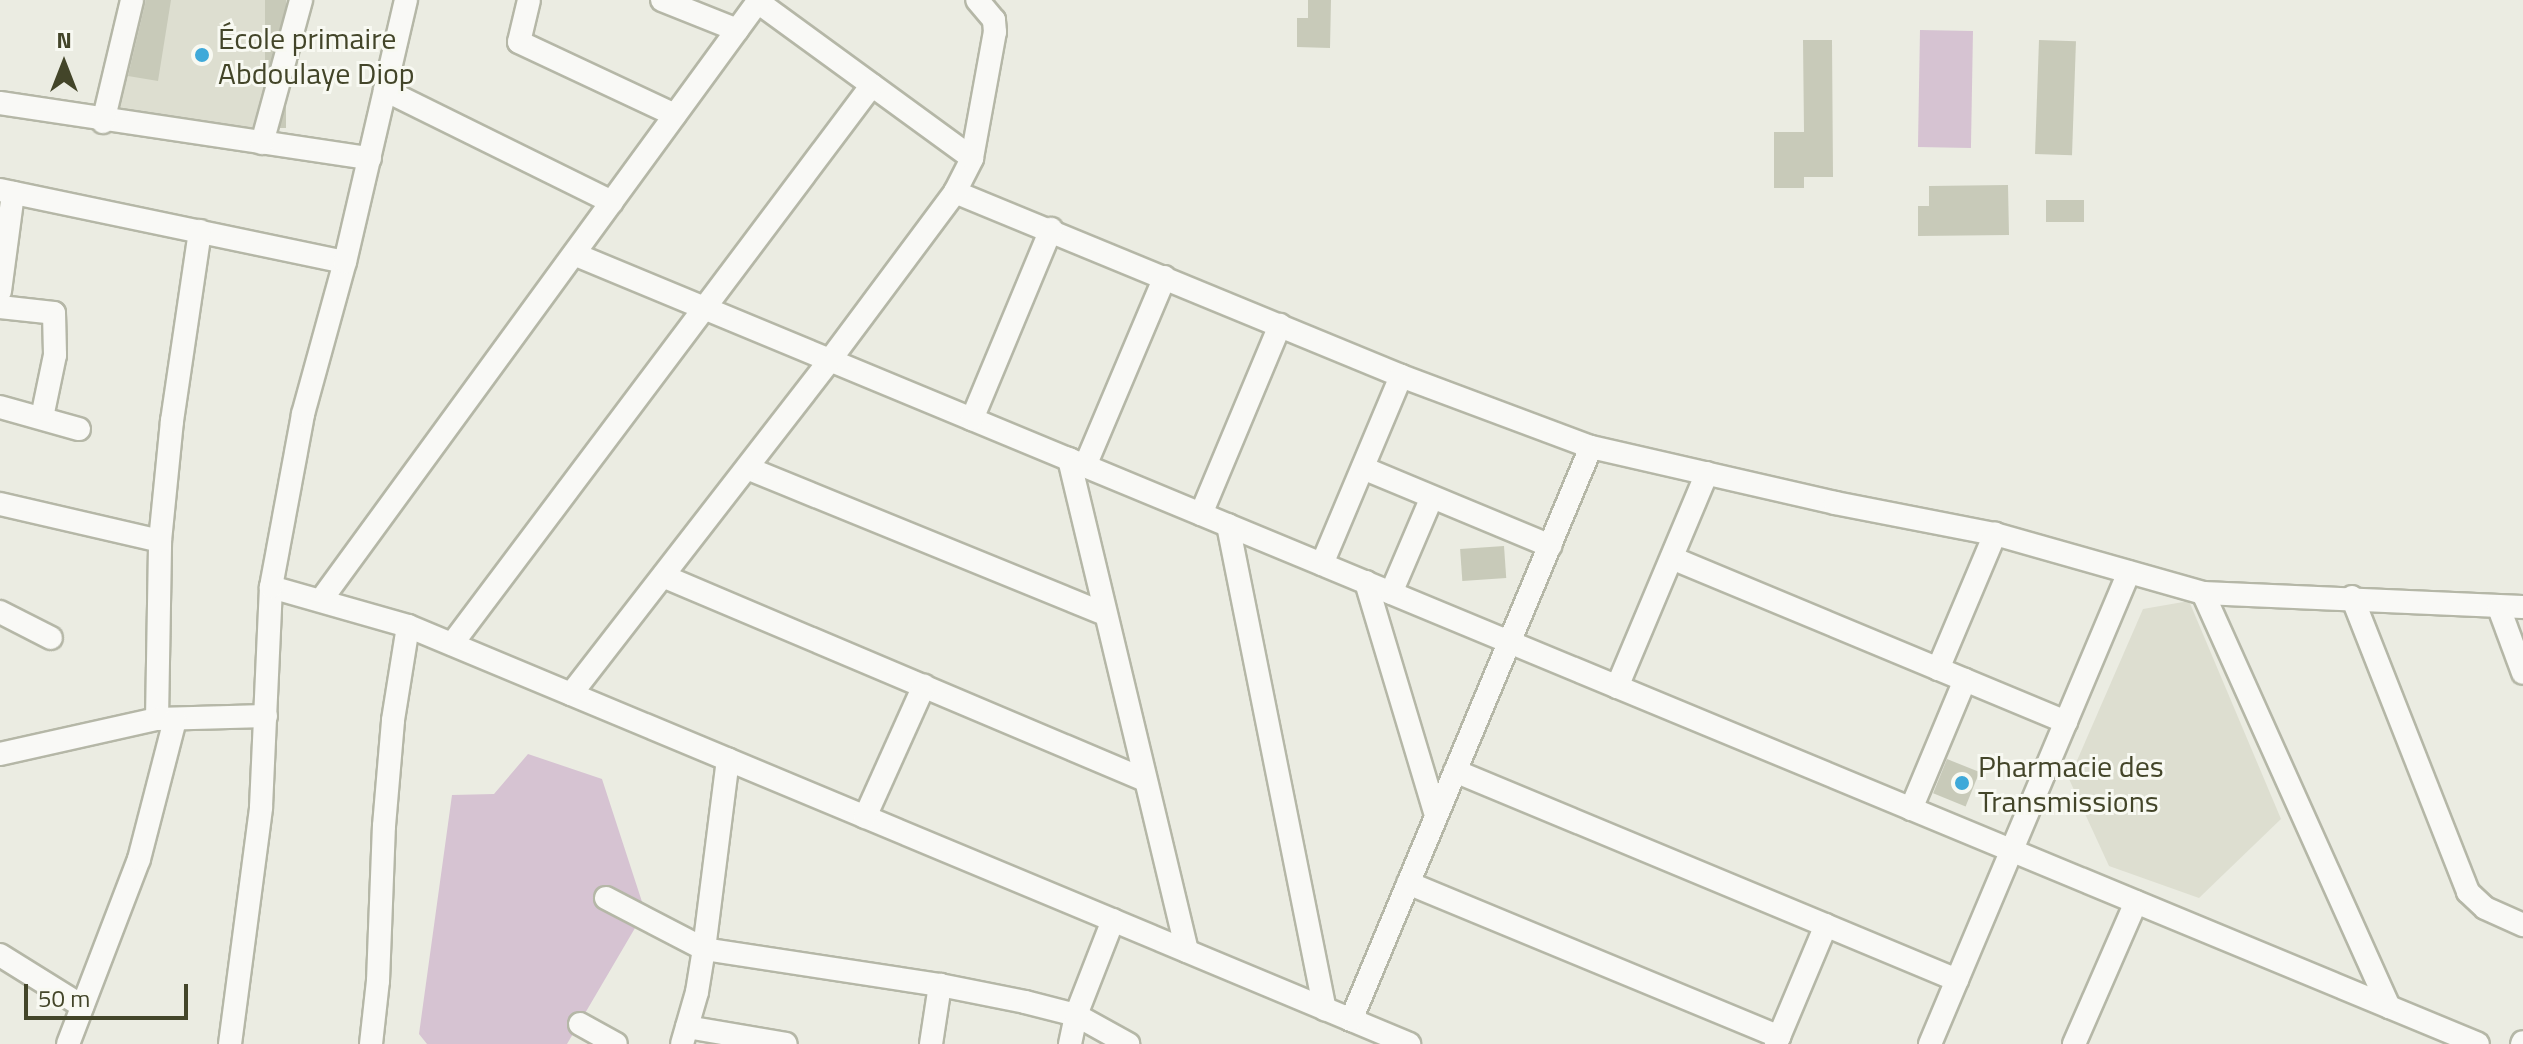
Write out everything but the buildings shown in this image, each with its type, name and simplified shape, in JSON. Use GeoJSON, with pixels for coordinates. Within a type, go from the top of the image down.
{"type":"FeatureCollection","features":[{"type":"Feature","properties":{"kind":"street"},"geometry":{"type":"LineString","coordinates":[[103,122],[132,0]]}},
{"type":"Feature","properties":{"kind":"street"},"geometry":{"type":"LineString","coordinates":[[262,143],[301,0]]}},
{"type":"Feature","properties":{"kind":"street"},"geometry":{"type":"LineString","coordinates":[[230,1044],[261,807],[271,587],[303,414],[345,262],[406,0]]}},
{"type":"Feature","properties":{"kind":"street"},"geometry":{"type":"LineString","coordinates":[[529,0],[519,42],[675,115]]}},
{"type":"Feature","properties":{"kind":"street"},"geometry":{"type":"LineString","coordinates":[[662,0],[737,30]]}},
{"type":"Feature","properties":{"kind":"street"},"geometry":{"type":"LineString","coordinates":[[571,694],[830,360],[955,192],[972,158],[995,32],[994,20],[977,0]]}},
{"type":"Feature","properties":{"kind":"street"},"geometry":{"type":"LineString","coordinates":[[321,600],[758,1],[972,158]]}},
{"type":"Feature","properties":{"kind":"street"},"geometry":{"type":"LineString","coordinates":[[452,644],[872,85]]}},
{"type":"Feature","properties":{"kind":"street"},"geometry":{"type":"LineString","coordinates":[[385,90],[612,202]]}},
{"type":"Feature","properties":{"kind":"street"},"geometry":{"type":"LineString","coordinates":[[0,103],[103,122],[370,158]]}},
{"type":"Feature","properties":{"kind":"street"},"geometry":{"type":"LineString","coordinates":[[0,291],[7,192],[345,262]]}},
{"type":"Feature","properties":{"kind":"street"},"geometry":{"type":"LineString","coordinates":[[955,192],[1051,229],[1401,376],[1591,447],[1835,503],[1995,534],[2203,593],[2352,597],[2523,607]]}},
{"type":"Feature","properties":{"kind":"street"},"geometry":{"type":"LineString","coordinates":[[972,419],[1051,229]]}},
{"type":"Feature","properties":{"kind":"street"},"geometry":{"type":"LineString","coordinates":[[71,1043],[82,1006],[139,859],[166,719],[160,541],[172,421],[200,231]]}},
{"type":"Feature","properties":{"kind":"street"},"geometry":{"type":"LineString","coordinates":[[574,254],[2470,1042]]}},
{"type":"Feature","properties":{"kind":"street"},"geometry":{"type":"LineString","coordinates":[[1165,277],[1077,462],[1104,614],[1187,951]]}},
{"type":"Feature","properties":{"kind":"street"},"geometry":{"type":"LineString","coordinates":[[0,307],[54,313],[55,355],[42,417]]}},
{"type":"Feature","properties":{"kind":"street"},"geometry":{"type":"LineString","coordinates":[[1201,514],[1280,325]]}},
{"type":"Feature","properties":{"kind":"street"},"geometry":{"type":"LineString","coordinates":[[1322,564],[1401,376]]}},
{"type":"Feature","properties":{"kind":"street"},"geometry":{"type":"LineString","coordinates":[[0,407],[79,429]]}},
{"type":"Feature","properties":{"kind":"street"},"geometry":{"type":"LineString","coordinates":[[1351,1020],[1591,447]]}},
{"type":"Feature","properties":{"kind":"street"},"geometry":{"type":"LineString","coordinates":[[747,468],[1104,614]]}},
{"type":"Feature","properties":{"kind":"street"},"geometry":{"type":"LineString","coordinates":[[1363,468],[1550,546]]}},
{"type":"Feature","properties":{"kind":"street"},"geometry":{"type":"LineString","coordinates":[[1617,687],[1707,473]]}},
{"type":"Feature","properties":{"kind":"street"},"geometry":{"type":"LineString","coordinates":[[1391,593],[1432,497]]}},
{"type":"Feature","properties":{"kind":"street"},"geometry":{"type":"LineString","coordinates":[[0,504],[160,541]]}},
{"type":"Feature","properties":{"kind":"street"},"geometry":{"type":"LineString","coordinates":[[1228,525],[1325,1009]]}},
{"type":"Feature","properties":{"kind":"street"},"geometry":{"type":"LineString","coordinates":[[1938,669],[1995,534]]}},
{"type":"Feature","properties":{"kind":"street"},"geometry":{"type":"LineString","coordinates":[[1672,558],[2066,722]]}},
{"type":"Feature","properties":{"kind":"street"},"geometry":{"type":"LineString","coordinates":[[1930,1044],[2129,572]]}},
{"type":"Feature","properties":{"kind":"street"},"geometry":{"type":"LineString","coordinates":[[663,576],[1145,780]]}},
{"type":"Feature","properties":{"kind":"street"},"geometry":{"type":"LineString","coordinates":[[1366,582],[1436,815]]}},
{"type":"Feature","properties":{"kind":"street"},"geometry":{"type":"LineString","coordinates":[[271,587],[408,626],[1409,1044]]}},
{"type":"Feature","properties":{"kind":"street"},"geometry":{"type":"LineString","coordinates":[[2203,593],[2389,1007]]}},
{"type":"Feature","properties":{"kind":"street"},"geometry":{"type":"LineString","coordinates":[[2352,597],[2468,892],[2485,908],[2523,925]]}},
{"type":"Feature","properties":{"kind":"street"},"geometry":{"type":"LineString","coordinates":[[2499,608],[2523,673]]}},
{"type":"Feature","properties":{"kind":"street"},"geometry":{"type":"LineString","coordinates":[[0,612],[51,638]]}},
{"type":"Feature","properties":{"kind":"street"},"geometry":{"type":"LineString","coordinates":[[371,1044],[378,981],[384,826],[393,720],[408,626]]}},
{"type":"Feature","properties":{"kind":"street"},"geometry":{"type":"LineString","coordinates":[[1911,809],[1965,680]]}},
{"type":"Feature","properties":{"kind":"street"},"geometry":{"type":"LineString","coordinates":[[865,817],[924,686]]}},
{"type":"Feature","properties":{"kind":"street"},"geometry":{"type":"LineString","coordinates":[[0,754],[166,719],[266,716]]}},
{"type":"Feature","properties":{"kind":"street"},"geometry":{"type":"LineString","coordinates":[[728,760],[704,949],[685,1036],[786,1044]]}},
{"type":"Feature","properties":{"kind":"street"},"geometry":{"type":"LineString","coordinates":[[1455,771],[1957,980]]}},
{"type":"Feature","properties":{"kind":"street"},"geometry":{"type":"LineString","coordinates":[[1408,883],[1778,1041],[1826,925]]}},
{"type":"Feature","properties":{"kind":"street"},"geometry":{"type":"LineString","coordinates":[[606,898],[704,949],[940,985],[1076,1015],[1128,1044]]}},
{"type":"Feature","properties":{"kind":"street"},"geometry":{"type":"LineString","coordinates":[[2074,1044],[2136,902]]}},
{"type":"Feature","properties":{"kind":"street"},"geometry":{"type":"LineString","coordinates":[[1070,1044],[1076,1015],[1113,920]]}},
{"type":"Feature","properties":{"kind":"street"},"geometry":{"type":"LineString","coordinates":[[0,955],[82,1006]]}},
{"type":"Feature","properties":{"kind":"street"},"geometry":{"type":"LineString","coordinates":[[931,1044],[940,985]]}},
{"type":"Feature","properties":{"kind":"street"},"geometry":{"type":"LineString","coordinates":[[580,1024],[616,1044]]}},
{"type":"Feature","properties":{"kind":"shaded area","name":"École primaire Abdoulaye Diop"},"geometry":{"type":"Polygon","coordinates":[[[136,0],[295,0],[259,135],[110,111],[136,0]]]}},
{"type":"Feature","properties":{"kind":"shaded area"},"geometry":{"type":"Polygon","coordinates":[[[1920,30],[1973,31],[1971,148],[1918,147],[1920,30]]]}},
{"type":"Feature","properties":{"kind":"shaded area"},"geometry":{"type":"Polygon","coordinates":[[[2189,601],[2281,819],[2199,898],[2109,866],[2069,779],[2143,609],[2189,601]]]}},
{"type":"Feature","properties":{"kind":"shaded area"},"geometry":{"type":"Polygon","coordinates":[[[528,754],[602,779],[645,911],[567,1044],[427,1044],[419,1034],[452,795],[494,794],[528,754]]]}},
{"type":"Feature","properties":{"kind":"place","name":"École primaire Abdoulaye Diop"},"geometry":{"type":"Point","coordinates":[202,55]}},
{"type":"Feature","properties":{"kind":"place","name":"Pharmacie des Transmissions"},"geometry":{"type":"Point","coordinates":[1962,783]}}]}
